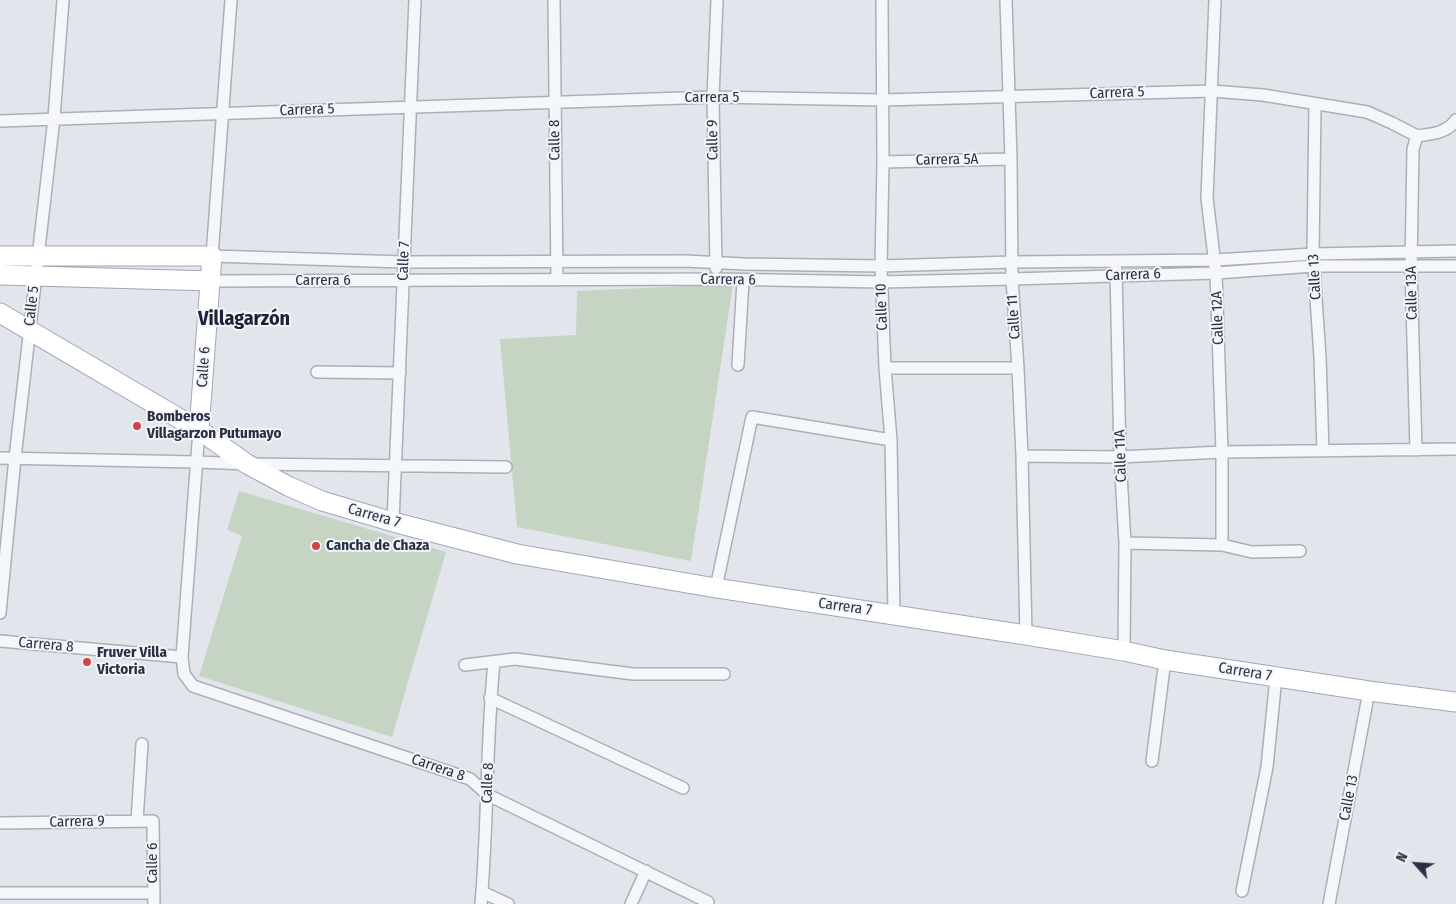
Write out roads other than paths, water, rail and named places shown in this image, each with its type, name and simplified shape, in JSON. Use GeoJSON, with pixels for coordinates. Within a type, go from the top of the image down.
{"type":"FeatureCollection","features":[{"type":"Feature","properties":{"kind":"main road","name":"Carrera 6"},"geometry":{"type":"LineString","coordinates":[[0,256],[212,256]]}},
{"type":"Feature","properties":{"kind":"main road","name":"Calle 6"},"geometry":{"type":"LineString","coordinates":[[199,430],[212,256]]}},
{"type":"Feature","properties":{"kind":"main road","name":"Carrera 6"},"geometry":{"type":"LineString","coordinates":[[0,275],[210,281]]}},
{"type":"Feature","properties":{"kind":"main road","name":"Carrera 7"},"geometry":{"type":"LineString","coordinates":[[0,312],[199,430],[247,464],[288,486],[322,501],[393,522],[517,554],[716,588],[1026,635],[1124,651],[1165,660],[1369,691],[1456,702]]}},
{"type":"Feature","properties":{"kind":"street","name":"Calle 5"},"geometry":{"type":"LineString","coordinates":[[0,613],[15,458],[54,118],[63,0]]}},
{"type":"Feature","properties":{"kind":"street","name":"Calle 6"},"geometry":{"type":"LineString","coordinates":[[212,256],[231,0]]}},
{"type":"Feature","properties":{"kind":"street","name":"Calle 7"},"geometry":{"type":"LineString","coordinates":[[393,522],[415,0]]}},
{"type":"Feature","properties":{"kind":"street","name":"Calle 8"},"geometry":{"type":"LineString","coordinates":[[554,0],[557,280]]}},
{"type":"Feature","properties":{"kind":"street","name":"Calle 9"},"geometry":{"type":"LineString","coordinates":[[717,0],[713,97],[717,279]]}},
{"type":"Feature","properties":{"kind":"street","name":"Calle 10"},"geometry":{"type":"LineString","coordinates":[[882,0],[883,162],[881,282],[891,440],[894,614]]}},
{"type":"Feature","properties":{"kind":"street","name":"Calle 11"},"geometry":{"type":"LineString","coordinates":[[1006,0],[1011,159],[1012,280],[1022,456],[1026,635]]}},
{"type":"Feature","properties":{"kind":"street","name":"Calle 12A"},"geometry":{"type":"LineString","coordinates":[[1215,0],[1207,198],[1216,272],[1222,452],[1222,545]]}},
{"type":"Feature","properties":{"kind":"street","name":"Carrera 5"},"geometry":{"type":"LineString","coordinates":[[0,121],[713,97],[883,100],[1212,91],[1263,95],[1367,112],[1417,136]]}},
{"type":"Feature","properties":{"kind":"street","name":"Calle 13"},"geometry":{"type":"LineString","coordinates":[[1315,104],[1314,260],[1323,451]]}},
{"type":"Feature","properties":{"kind":"street"},"geometry":{"type":"LineString","coordinates":[[1417,136],[1440,132],[1456,120]]}},
{"type":"Feature","properties":{"kind":"street","name":"Calle 13A"},"geometry":{"type":"LineString","coordinates":[[1416,450],[1411,267],[1413,150],[1417,136]]}},
{"type":"Feature","properties":{"kind":"street","name":"Carrera 5A"},"geometry":{"type":"LineString","coordinates":[[883,162],[1011,159]]}},
{"type":"Feature","properties":{"kind":"street","name":"Carrera 6"},"geometry":{"type":"LineString","coordinates":[[210,281],[717,279],[743,281],[881,282],[1012,280],[1216,272],[1412,251],[1456,250]]}},
{"type":"Feature","properties":{"kind":"street","name":"Carrera 6"},"geometry":{"type":"LineString","coordinates":[[212,256],[404,262],[685,261],[881,266],[1012,262],[1314,260],[1411,267],[1456,266]]}},
{"type":"Feature","properties":{"kind":"street","name":"Calle 11A"},"geometry":{"type":"LineString","coordinates":[[1115,261],[1120,457],[1125,543],[1124,651]]}},
{"type":"Feature","properties":{"kind":"street"},"geometry":{"type":"LineString","coordinates":[[738,365],[743,281]]}},
{"type":"Feature","properties":{"kind":"street"},"geometry":{"type":"LineString","coordinates":[[885,368],[1018,368]]}},
{"type":"Feature","properties":{"kind":"street"},"geometry":{"type":"LineString","coordinates":[[317,372],[400,373]]}},
{"type":"Feature","properties":{"kind":"street"},"geometry":{"type":"LineString","coordinates":[[716,588],[752,417],[891,440]]}},
{"type":"Feature","properties":{"kind":"street","name":"Calle 6"},"geometry":{"type":"LineString","coordinates":[[184,674],[182,656],[199,430]]}},
{"type":"Feature","properties":{"kind":"street"},"geometry":{"type":"LineString","coordinates":[[1022,456],[1120,457],[1222,452],[1456,449]]}},
{"type":"Feature","properties":{"kind":"street","name":"Carrera 7"},"geometry":{"type":"LineString","coordinates":[[0,458],[247,464],[506,467]]}},
{"type":"Feature","properties":{"kind":"street"},"geometry":{"type":"LineString","coordinates":[[1125,543],[1222,545],[1252,552],[1300,551]]}},
{"type":"Feature","properties":{"kind":"street","name":"Carrera 8"},"geometry":{"type":"LineString","coordinates":[[0,641],[182,656]]}},
{"type":"Feature","properties":{"kind":"street"},"geometry":{"type":"LineString","coordinates":[[465,665],[515,659],[633,674],[724,674]]}},
{"type":"Feature","properties":{"kind":"street"},"geometry":{"type":"LineString","coordinates":[[1152,761],[1165,660]]}},
{"type":"Feature","properties":{"kind":"street","name":"Calle 8"},"geometry":{"type":"LineString","coordinates":[[482,898],[488,795],[490,698],[494,662]]}},
{"type":"Feature","properties":{"kind":"street","name":"Carrera 8"},"geometry":{"type":"LineString","coordinates":[[184,674],[193,686],[470,779],[488,795],[708,902]]}},
{"type":"Feature","properties":{"kind":"street"},"geometry":{"type":"LineString","coordinates":[[1242,890],[1267,767],[1276,677]]}},
{"type":"Feature","properties":{"kind":"street","name":"Calle 13"},"geometry":{"type":"LineString","coordinates":[[1329,904],[1369,691]]}},
{"type":"Feature","properties":{"kind":"street"},"geometry":{"type":"LineString","coordinates":[[490,698],[683,788]]}},
{"type":"Feature","properties":{"kind":"street"},"geometry":{"type":"LineString","coordinates":[[137,821],[142,744]]}},
{"type":"Feature","properties":{"kind":"street","name":"Calle 6"},"geometry":{"type":"LineString","coordinates":[[153,821],[154,898]]}},
{"type":"Feature","properties":{"kind":"street","name":"Carrera 9"},"geometry":{"type":"LineString","coordinates":[[0,823],[153,821]]}},
{"type":"Feature","properties":{"kind":"street"},"geometry":{"type":"LineString","coordinates":[[632,904],[646,871]]}},
{"type":"Feature","properties":{"kind":"street"},"geometry":{"type":"LineString","coordinates":[[0,893],[154,898]]}},
{"type":"Feature","properties":{"kind":"street"},"geometry":{"type":"LineString","coordinates":[[482,898],[508,904]]}},
{"type":"Feature","properties":{"kind":"place","name":"Bomberos Villagarzon Putumayo"},"geometry":{"type":"Point","coordinates":[137,426]}},
{"type":"Feature","properties":{"kind":"place","name":"Cancha de Chaza"},"geometry":{"type":"Point","coordinates":[316,546]}},
{"type":"Feature","properties":{"kind":"place","name":"Fruver Villa Victoria"},"geometry":{"type":"Point","coordinates":[87,662]}},
{"type":"Feature","properties":{"kind":"district","name":"Villagarzón"},"geometry":{"type":"Point","coordinates":[244,319]}}]}
